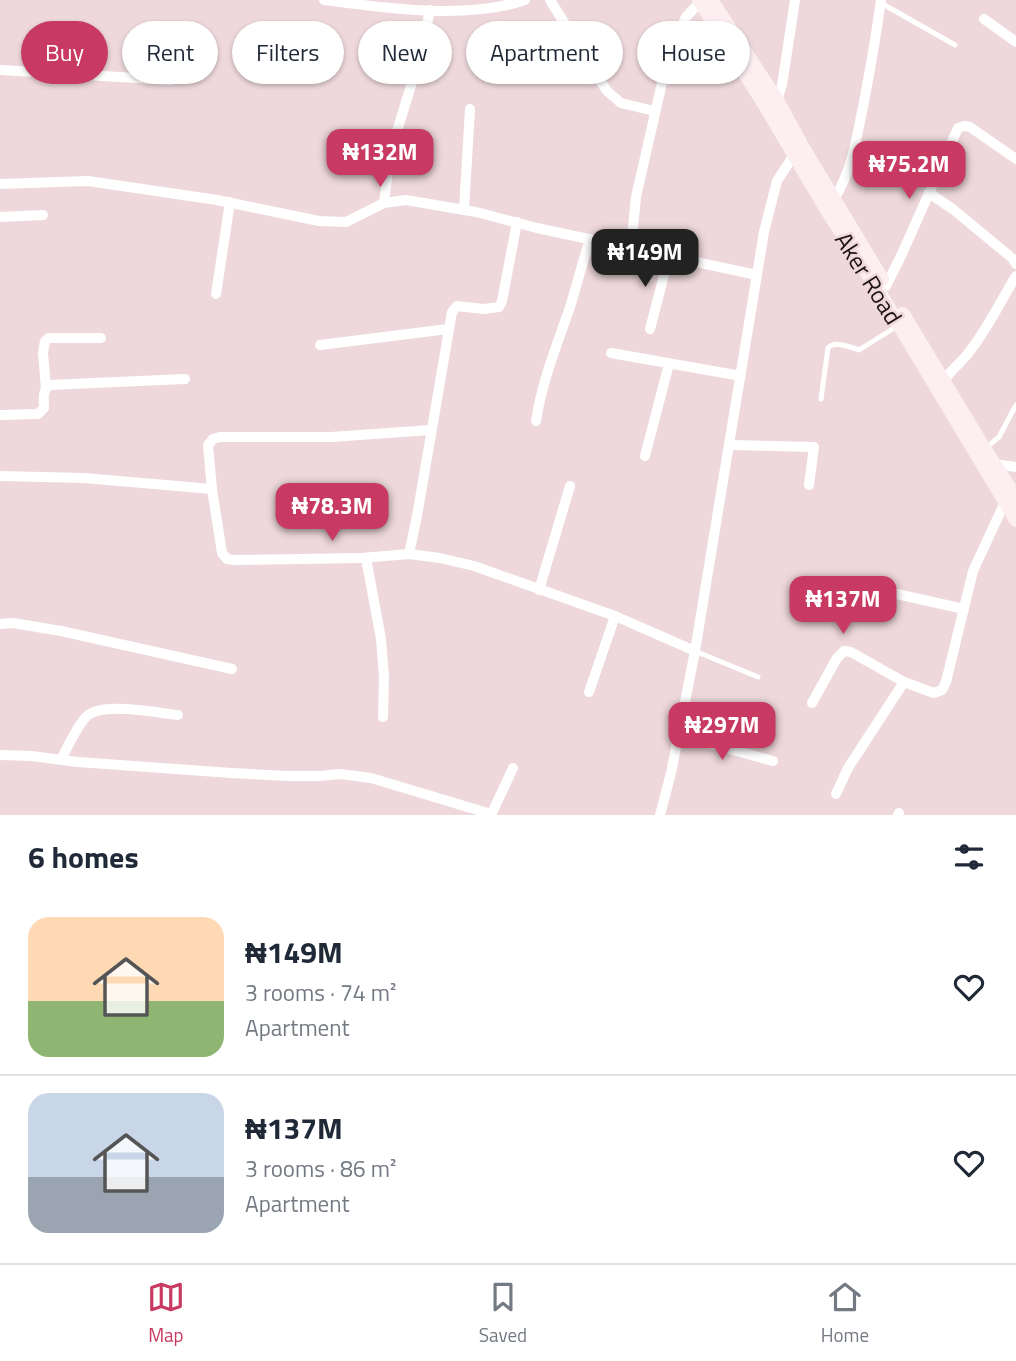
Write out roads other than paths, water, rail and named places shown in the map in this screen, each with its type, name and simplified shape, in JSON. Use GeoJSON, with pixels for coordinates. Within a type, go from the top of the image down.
{"type":"FeatureCollection","features":[{"type":"Feature","properties":{"kind":"street"},"geometry":{"type":"LineString","coordinates":[[324,0],[410,10],[460,11],[509,5],[525,0]]}},
{"type":"Feature","properties":{"kind":"street"},"geometry":{"type":"LineString","coordinates":[[550,0],[607,91],[621,103],[654,111]]}},
{"type":"Feature","properties":{"kind":"street"},"geometry":{"type":"LineString","coordinates":[[777,100],[782,85],[795,0]]}},
{"type":"Feature","properties":{"kind":"street"},"geometry":{"type":"LineString","coordinates":[[631,248],[636,197],[668,51],[686,17],[704,1]]}},
{"type":"Feature","properties":{"kind":"street","name":"Aker Road"},"geometry":{"type":"LineString","coordinates":[[704,1],[777,100],[886,286],[911,337],[1010,500]]}},
{"type":"Feature","properties":{"kind":"street","name":"Aker Road"},"geometry":{"type":"LineString","coordinates":[[704,1],[899,326],[911,337],[944,380],[994,464],[1016,520]]}},
{"type":"Feature","properties":{"kind":"street"},"geometry":{"type":"LineString","coordinates":[[834,200],[849,171],[872,62],[881,2]]}},
{"type":"Feature","properties":{"kind":"street"},"geometry":{"type":"LineString","coordinates":[[384,203],[394,141],[421,53],[430,10]]}},
{"type":"Feature","properties":{"kind":"street"},"geometry":{"type":"LineString","coordinates":[[984,19],[1016,42]]}},
{"type":"Feature","properties":{"kind":"street"},"geometry":{"type":"LineString","coordinates":[[0,69],[122,77]]}},
{"type":"Feature","properties":{"kind":"street"},"geometry":{"type":"LineString","coordinates":[[464,210],[470,108]]}},
{"type":"Feature","properties":{"kind":"street"},"geometry":{"type":"LineString","coordinates":[[886,286],[958,128],[970,127],[1016,159]]}},
{"type":"Feature","properties":{"kind":"street"},"geometry":{"type":"LineString","coordinates":[[660,815],[695,651],[764,232],[777,181],[794,155]]}},
{"type":"Feature","properties":{"kind":"street"},"geometry":{"type":"LineString","coordinates":[[0,184],[88,181],[230,202],[319,221],[346,222],[384,203],[406,200],[464,210],[757,275]]}},
{"type":"Feature","properties":{"kind":"street"},"geometry":{"type":"LineString","coordinates":[[929,194],[954,209],[1016,264]]}},
{"type":"Feature","properties":{"kind":"street"},"geometry":{"type":"LineString","coordinates":[[216,294],[230,202]]}},
{"type":"Feature","properties":{"kind":"street"},"geometry":{"type":"LineString","coordinates":[[0,217],[43,215]]}},
{"type":"Feature","properties":{"kind":"street"},"geometry":{"type":"LineString","coordinates":[[408,554],[452,312],[457,306],[483,309],[499,307],[517,222]]}},
{"type":"Feature","properties":{"kind":"street"},"geometry":{"type":"LineString","coordinates":[[536,421],[548,370],[590,239]]}},
{"type":"Feature","properties":{"kind":"street"},"geometry":{"type":"LineString","coordinates":[[650,329],[669,256]]}},
{"type":"Feature","properties":{"kind":"street"},"geometry":{"type":"LineString","coordinates":[[944,380],[966,355],[1016,276]]}},
{"type":"Feature","properties":{"kind":"street"},"geometry":{"type":"LineString","coordinates":[[320,345],[448,329]]}},
{"type":"Feature","properties":{"kind":"street"},"geometry":{"type":"LineString","coordinates":[[0,415],[38,414],[44,408],[45,341],[50,338],[101,338]]}},
{"type":"Feature","properties":{"kind":"street"},"geometry":{"type":"LineString","coordinates":[[611,353],[741,376]]}},
{"type":"Feature","properties":{"kind":"street"},"geometry":{"type":"LineString","coordinates":[[645,456],[669,363]]}},
{"type":"Feature","properties":{"kind":"street"},"geometry":{"type":"LineString","coordinates":[[46,388],[49,385],[185,379]]}},
{"type":"Feature","properties":{"kind":"street"},"geometry":{"type":"LineString","coordinates":[[431,430],[331,437],[213,439],[208,446],[222,553],[227,559],[234,560],[366,558],[408,554],[440,558],[474,566],[615,616],[695,651]]}},
{"type":"Feature","properties":{"kind":"street"},"geometry":{"type":"LineString","coordinates":[[729,445],[814,447],[809,485]]}},
{"type":"Feature","properties":{"kind":"street"},"geometry":{"type":"LineString","coordinates":[[994,464],[1016,467]]}},
{"type":"Feature","properties":{"kind":"street"},"geometry":{"type":"LineString","coordinates":[[0,477],[84,478],[212,489]]}},
{"type":"Feature","properties":{"kind":"street"},"geometry":{"type":"LineString","coordinates":[[539,590],[570,486]]}},
{"type":"Feature","properties":{"kind":"street"},"geometry":{"type":"LineString","coordinates":[[812,703],[837,658],[844,651],[851,652],[904,682],[934,693],[942,690],[973,571],[1010,500]]}},
{"type":"Feature","properties":{"kind":"street"},"geometry":{"type":"LineString","coordinates":[[366,558],[381,639],[383,717]]}},
{"type":"Feature","properties":{"kind":"street"},"geometry":{"type":"LineString","coordinates":[[843,582],[964,609]]}},
{"type":"Feature","properties":{"kind":"street"},"geometry":{"type":"LineString","coordinates":[[589,692],[615,616]]}},
{"type":"Feature","properties":{"kind":"street"},"geometry":{"type":"LineString","coordinates":[[0,624],[13,623],[93,638],[232,669]]}},
{"type":"Feature","properties":{"kind":"street"},"geometry":{"type":"LineString","coordinates":[[836,794],[848,768],[904,682]]}},
{"type":"Feature","properties":{"kind":"street"},"geometry":{"type":"LineString","coordinates":[[61,760],[86,717],[95,711],[124,709],[178,715]]}},
{"type":"Feature","properties":{"kind":"street"},"geometry":{"type":"LineString","coordinates":[[679,735],[773,761]]}},
{"type":"Feature","properties":{"kind":"street"},"geometry":{"type":"LineString","coordinates":[[0,755],[288,776],[355,775],[491,814],[513,768]]}},
{"type":"Feature","properties":{"kind":"lane"},"geometry":{"type":"LineString","coordinates":[[881,2],[955,45]]}},
{"type":"Feature","properties":{"kind":"lane"},"geometry":{"type":"LineString","coordinates":[[821,399],[828,348],[831,345],[859,350],[899,326]]}},
{"type":"Feature","properties":{"kind":"lane"},"geometry":{"type":"LineString","coordinates":[[984,448],[999,437],[1016,405]]}},
{"type":"Feature","properties":{"kind":"lane"},"geometry":{"type":"LineString","coordinates":[[695,651],[758,677]]}}]}
